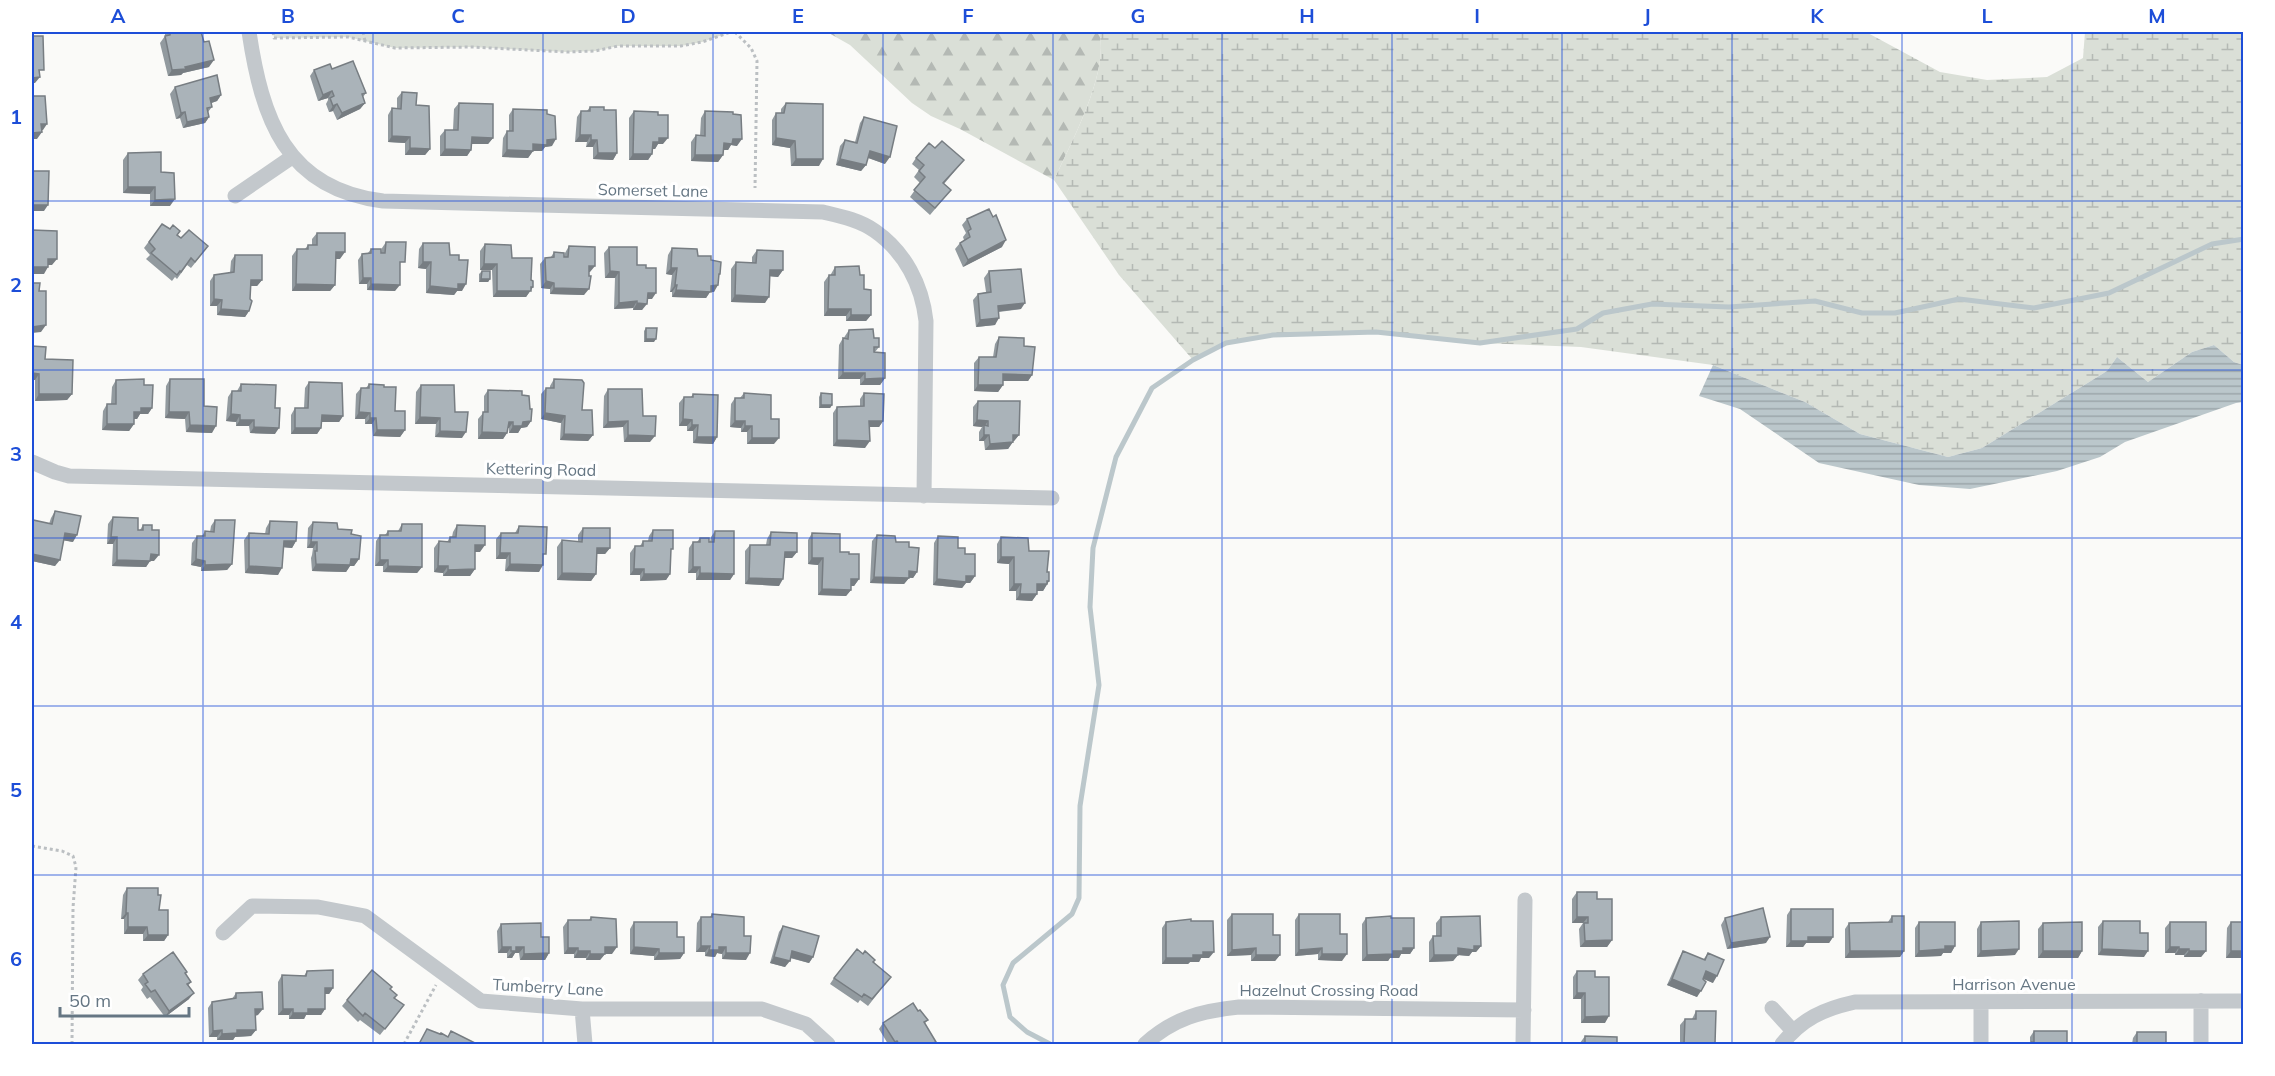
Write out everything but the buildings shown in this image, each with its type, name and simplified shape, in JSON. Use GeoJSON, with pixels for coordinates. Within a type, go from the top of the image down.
{"type":"FeatureCollection","features":[{"type":"Feature","properties":{"kind":"street","name":"Somerset Lane"},"geometry":{"type":"LineString","coordinates":[[249,32],[270,122],[281,142],[292,157],[322,182],[364,198],[383,201],[823,212],[852,219],[875,231],[903,258],[919,286],[924,304],[926,321],[924,496]]}},
{"type":"Feature","properties":{"kind":"street"},"geometry":{"type":"LineString","coordinates":[[235,196],[292,157]]}},
{"type":"Feature","properties":{"kind":"street","name":"Kettering Road"},"geometry":{"type":"LineString","coordinates":[[32,462],[69,476],[1052,498]]}},
{"type":"Feature","properties":{"kind":"street"},"geometry":{"type":"LineString","coordinates":[[1523,1044],[1525,900]]}},
{"type":"Feature","properties":{"kind":"street","name":"Tumberry Lane"},"geometry":{"type":"LineString","coordinates":[[223,933],[252,906],[318,907],[365,916],[481,1001],[582,1009],[762,1009],[806,1024],[828,1044]]}},
{"type":"Feature","properties":{"kind":"street"},"geometry":{"type":"LineString","coordinates":[[2201,1001],[2201,1044]]}},
{"type":"Feature","properties":{"kind":"street","name":"Harrison Avenue"},"geometry":{"type":"LineString","coordinates":[[1782,1044],[1792,1031],[1811,1017],[1831,1007],[1855,1002],[2244,1001]]}},
{"type":"Feature","properties":{"kind":"street"},"geometry":{"type":"LineString","coordinates":[[1981,1002],[1981,1044]]}},
{"type":"Feature","properties":{"kind":"street","name":"Hazelnut Crossing Road"},"geometry":{"type":"LineString","coordinates":[[1145,1044],[1161,1029],[1193,1014],[1239,1007],[1524,1010]]}},
{"type":"Feature","properties":{"kind":"street"},"geometry":{"type":"LineString","coordinates":[[1772,1008],[1792,1031]]}},
{"type":"Feature","properties":{"kind":"street"},"geometry":{"type":"LineString","coordinates":[[582,1009],[585,1044]]}},
{"type":"Feature","properties":{"kind":"path"},"geometry":{"type":"LineString","coordinates":[[273,32],[274,38],[348,37],[395,48],[472,47],[567,52],[594,51],[618,46],[681,46],[702,42],[730,32]]}},
{"type":"Feature","properties":{"kind":"path"},"geometry":{"type":"LineString","coordinates":[[299,37],[303,32]]}},
{"type":"Feature","properties":{"kind":"path"},"geometry":{"type":"LineString","coordinates":[[363,32],[365,41]]}},
{"type":"Feature","properties":{"kind":"path"},"geometry":{"type":"LineString","coordinates":[[735,32],[751,48],[757,61],[755,188]]}},
{"type":"Feature","properties":{"kind":"path"},"geometry":{"type":"LineString","coordinates":[[32,846],[62,851],[72,856],[76,867],[73,908],[72,1044]]}},
{"type":"Feature","properties":{"kind":"path"},"geometry":{"type":"LineString","coordinates":[[404,1044],[442,973]]}},
{"type":"Feature","properties":{"kind":"green space"},"geometry":{"type":"Polygon","coordinates":[[[273,32],[731,32],[702,42],[681,46],[618,46],[595,51],[567,52],[472,47],[395,48],[348,37],[274,38],[273,32]]]}},
{"type":"Feature","properties":{"kind":"green space"},"geometry":{"type":"Polygon","coordinates":[[[827,32],[1099,32],[1101,48],[1099,66],[1087,107],[1054,180],[960,129],[931,116],[912,103],[850,45],[827,32]]]}},
{"type":"Feature","properties":{"kind":"green space"},"geometry":{"type":"Polygon","coordinates":[[[1099,32],[1866,32],[1940,72],[1987,80],[2047,77],[2083,58],[2085,32],[2243,32],[2243,365],[2234,362],[2214,345],[2192,352],[2148,382],[2117,357],[2107,371],[1982,448],[1948,457],[1860,434],[1805,402],[1713,365],[1581,347],[1480,343],[1376,332],[1273,335],[1226,343],[1193,360],[1119,275],[1054,180],[1079,127],[1094,86],[1101,48],[1099,32]]]}},
{"type":"Feature","properties":{"kind":"shaded area"},"geometry":{"type":"Polygon","coordinates":[[[2214,345],[2234,362],[2243,365],[2243,402],[2125,442],[2100,457],[2057,471],[1970,489],[1919,485],[1819,463],[1740,409],[1699,396],[1713,365],[1805,402],[1860,434],[1948,457],[1982,448],[2107,371],[2117,357],[2148,382],[2192,352],[2214,345]]]}},
{"type":"Feature","properties":{"kind":"waterway"},"geometry":{"type":"LineString","coordinates":[[1050,1044],[1027,1032],[1010,1017],[1003,985],[1013,963],[1072,914],[1079,898],[1080,806],[1099,685],[1090,607],[1093,548],[1116,457],[1152,388],[1193,360],[1226,343],[1273,335],[1376,332],[1480,343],[1577,329],[1603,313],[1652,304],[1729,307],[1815,301],[1862,313],[1895,313],[1959,299],[2034,308],[2109,293],[2212,244],[2244,239]]}}]}
